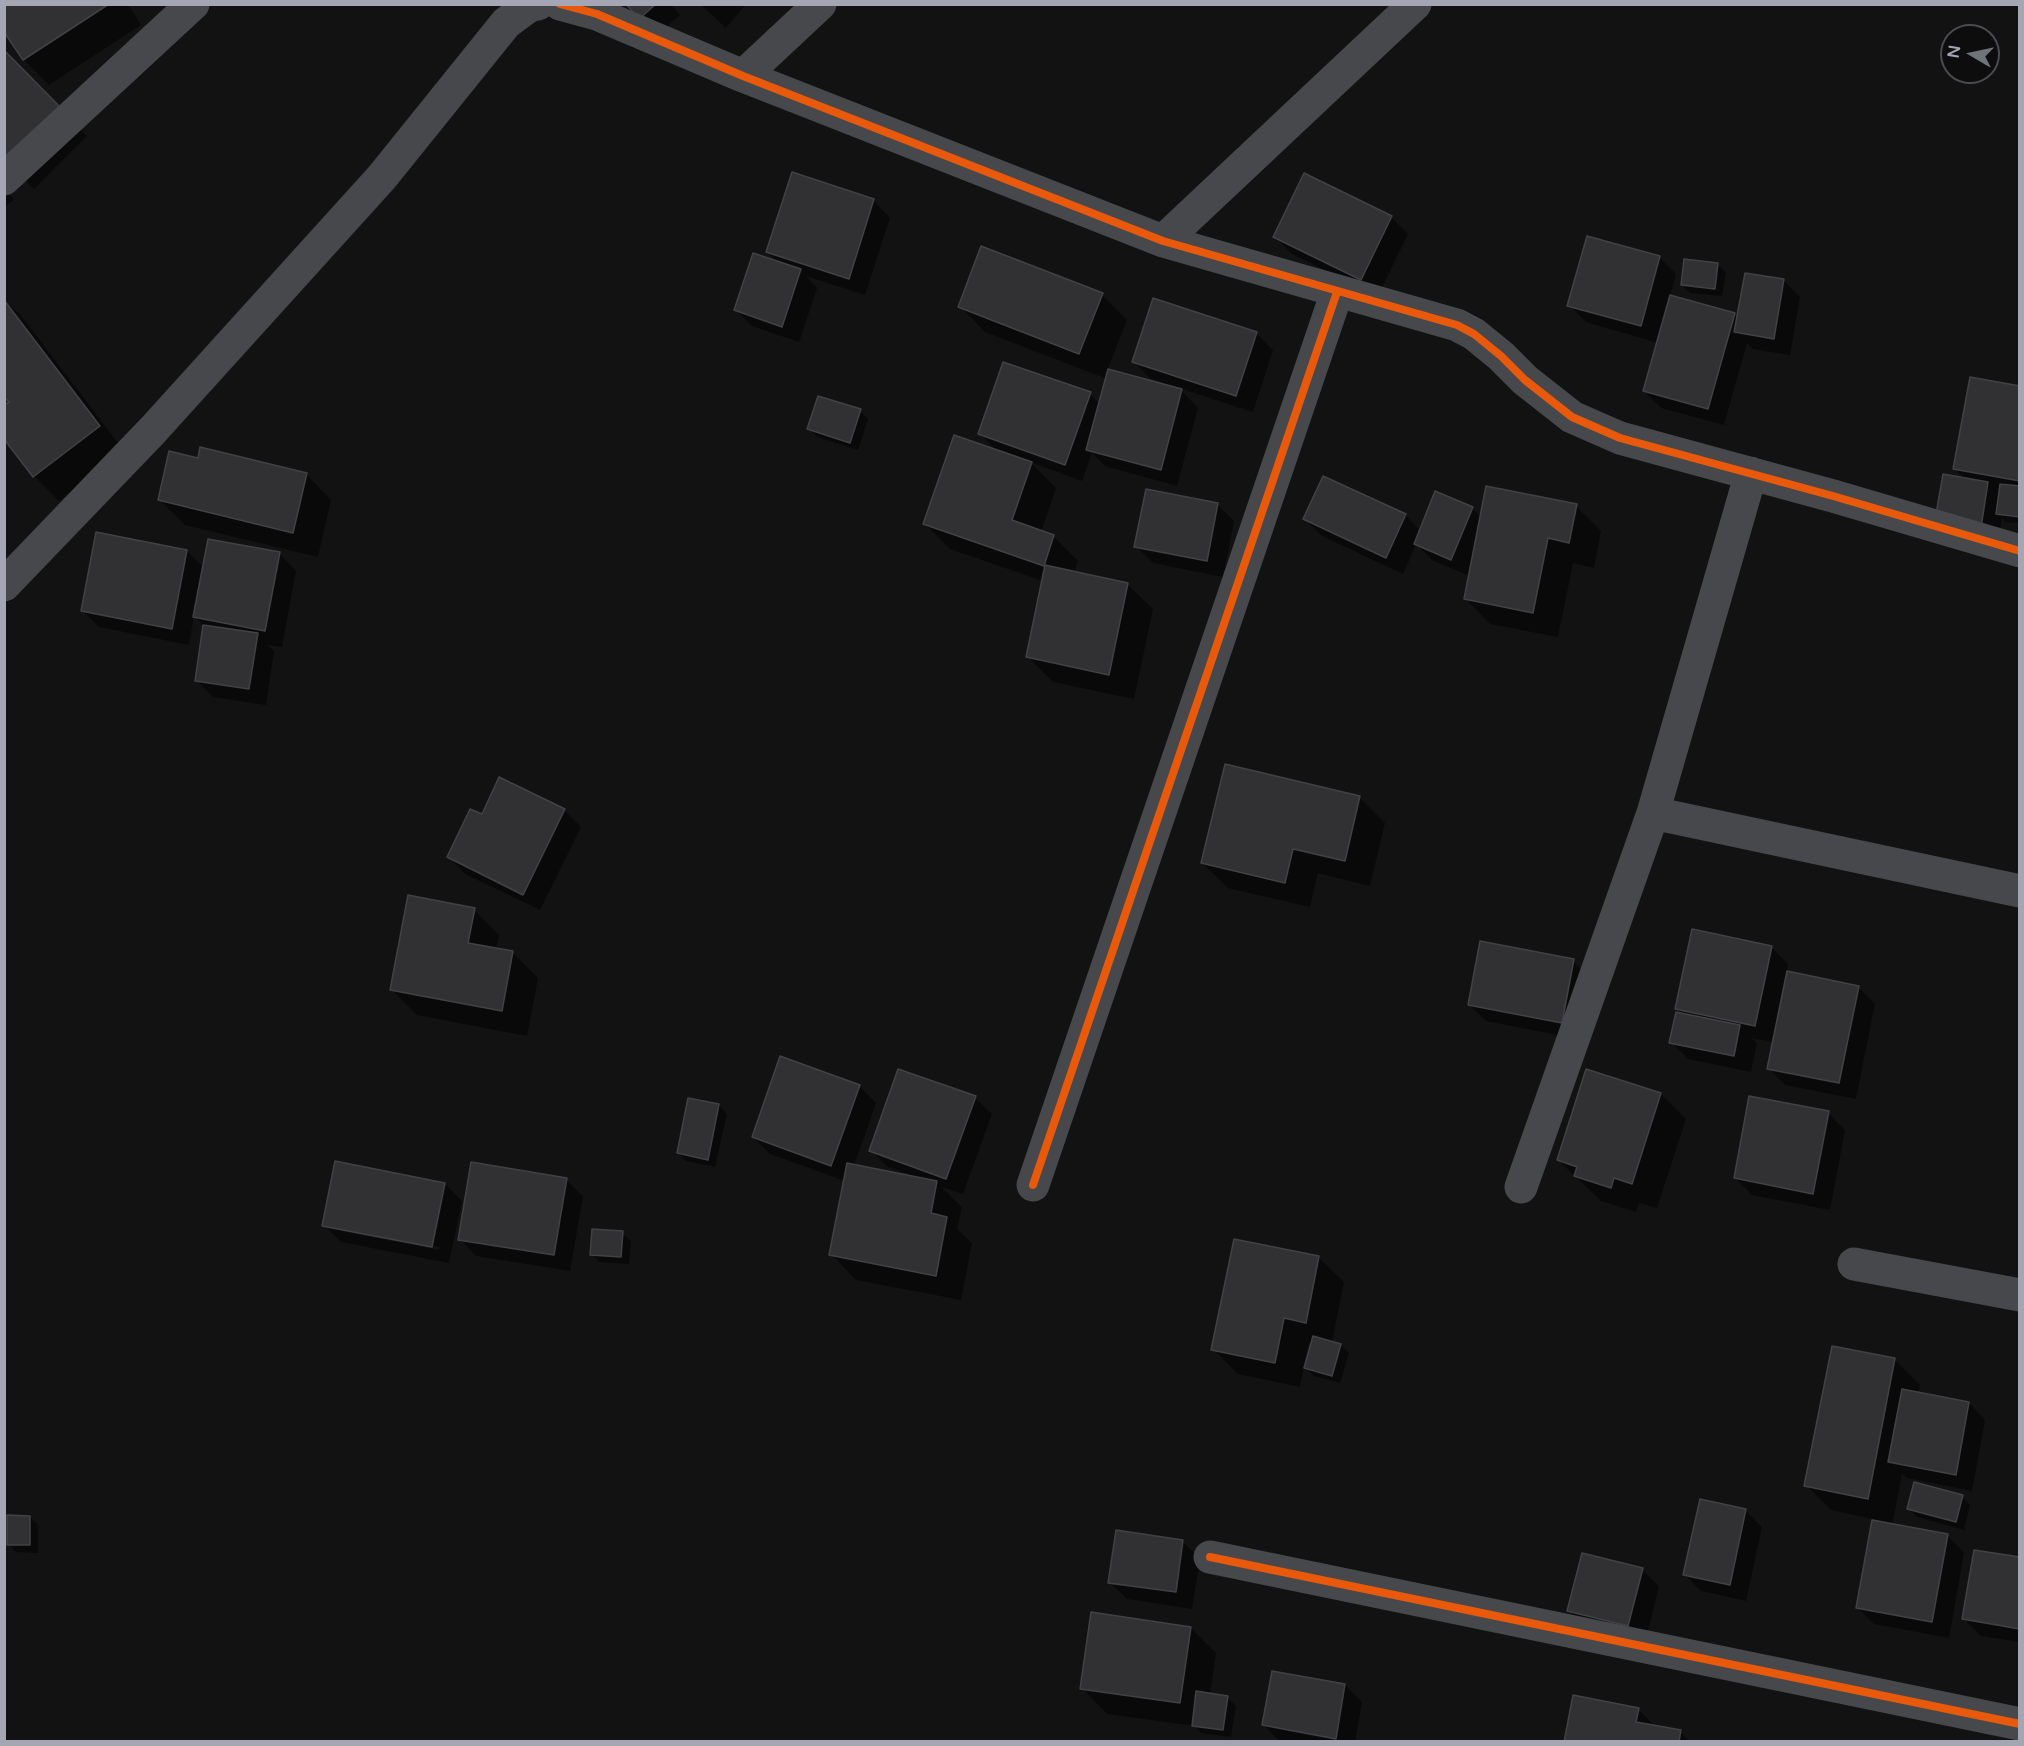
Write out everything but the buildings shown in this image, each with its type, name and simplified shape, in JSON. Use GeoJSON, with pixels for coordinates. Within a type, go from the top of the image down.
{"type":"FeatureCollection","features":[{"type":"Feature","properties":{"kind":"street"},"geometry":{"type":"LineString","coordinates":[[4,180],[193,4]]}},
{"type":"Feature","properties":{"kind":"street"},"geometry":{"type":"LineString","coordinates":[[560,4],[597,14],[743,76],[1163,241],[1437,319],[1464,329],[1483,342],[1525,381],[1572,417],[1620,438],[2019,550]]}},
{"type":"Feature","properties":{"kind":"street"},"geometry":{"type":"LineString","coordinates":[[743,76],[820,4]]}},
{"type":"Feature","properties":{"kind":"street"},"geometry":{"type":"LineString","coordinates":[[1163,241],[1415,4]]}},
{"type":"Feature","properties":{"kind":"street"},"geometry":{"type":"LineString","coordinates":[[4,585],[153,430],[382,177],[506,23],[522,7]]}},
{"type":"Feature","properties":{"kind":"street"},"geometry":{"type":"LineString","coordinates":[[1033,1185],[1336,292]]}},
{"type":"Feature","properties":{"kind":"street"},"geometry":{"type":"LineString","coordinates":[[1521,1187],[1653,813],[1751,473]]}},
{"type":"Feature","properties":{"kind":"street"},"geometry":{"type":"LineString","coordinates":[[1653,813],[2019,891]]}},
{"type":"Feature","properties":{"kind":"street"},"geometry":{"type":"LineString","coordinates":[[1854,1264],[2019,1295]]}},
{"type":"Feature","properties":{"kind":"street"},"geometry":{"type":"LineString","coordinates":[[1210,1557],[2019,1724]]}},
{"type":"Feature","properties":{"kind":"cycle path"},"geometry":{"type":"LineString","coordinates":[[560,4],[597,14],[743,76],[1163,241],[1457,325],[1474,334],[1525,380],[1572,417],[1620,438],[1833,496],[2020,551]]}},
{"type":"Feature","properties":{"kind":"cycle path"},"geometry":{"type":"LineString","coordinates":[[1033,1185],[1337,292]]}},
{"type":"Feature","properties":{"kind":"cycle path"},"geometry":{"type":"LineString","coordinates":[[1210,1557],[2020,1724]]}}]}
